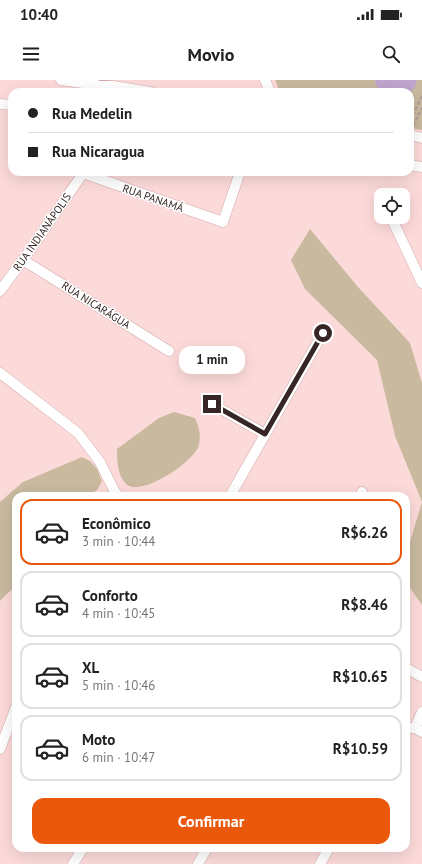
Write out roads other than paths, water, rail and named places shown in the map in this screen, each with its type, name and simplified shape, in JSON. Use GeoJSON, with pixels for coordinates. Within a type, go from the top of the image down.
{"type":"FeatureCollection","features":[{"type":"Feature","properties":{"kind":"street"},"geometry":{"type":"LineString","coordinates":[[61,80],[98,86],[125,88]]}},
{"type":"Feature","properties":{"kind":"street","name":"RUA INDIANÁPOLIS"},"geometry":{"type":"LineString","coordinates":[[0,291],[82,176]]}},
{"type":"Feature","properties":{"kind":"street","name":"RUA PANAMÁ"},"geometry":{"type":"LineString","coordinates":[[93,176],[223,222],[239,176]]}},
{"type":"Feature","properties":{"kind":"street"},"geometry":{"type":"LineString","coordinates":[[394,224],[422,283]]}},
{"type":"Feature","properties":{"kind":"street","name":"RUA NICARÁGUA"},"geometry":{"type":"LineString","coordinates":[[23,260],[169,351]]}},
{"type":"Feature","properties":{"kind":"street"},"geometry":{"type":"LineString","coordinates":[[232,492],[323,333]]}},
{"type":"Feature","properties":{"kind":"street"},"geometry":{"type":"LineString","coordinates":[[0,373],[78,433],[100,462],[115,492]]}},
{"type":"Feature","properties":{"kind":"street"},"geometry":{"type":"LineString","coordinates":[[212,404],[265,434]]}},
{"type":"Feature","properties":{"kind":"street"},"geometry":{"type":"LineString","coordinates":[[410,670],[422,677]]}},
{"type":"Feature","properties":{"kind":"street"},"geometry":{"type":"LineString","coordinates":[[414,729],[422,712]]}},
{"type":"Feature","properties":{"kind":"street"},"geometry":{"type":"LineString","coordinates":[[0,749],[12,718]]}},
{"type":"Feature","properties":{"kind":"street"},"geometry":{"type":"LineString","coordinates":[[73,864],[80,852]]}},
{"type":"Feature","properties":{"kind":"street"},"geometry":{"type":"LineString","coordinates":[[198,864],[205,852]]}},
{"type":"Feature","properties":{"kind":"street"},"geometry":{"type":"LineString","coordinates":[[320,864],[327,852]]}}]}
